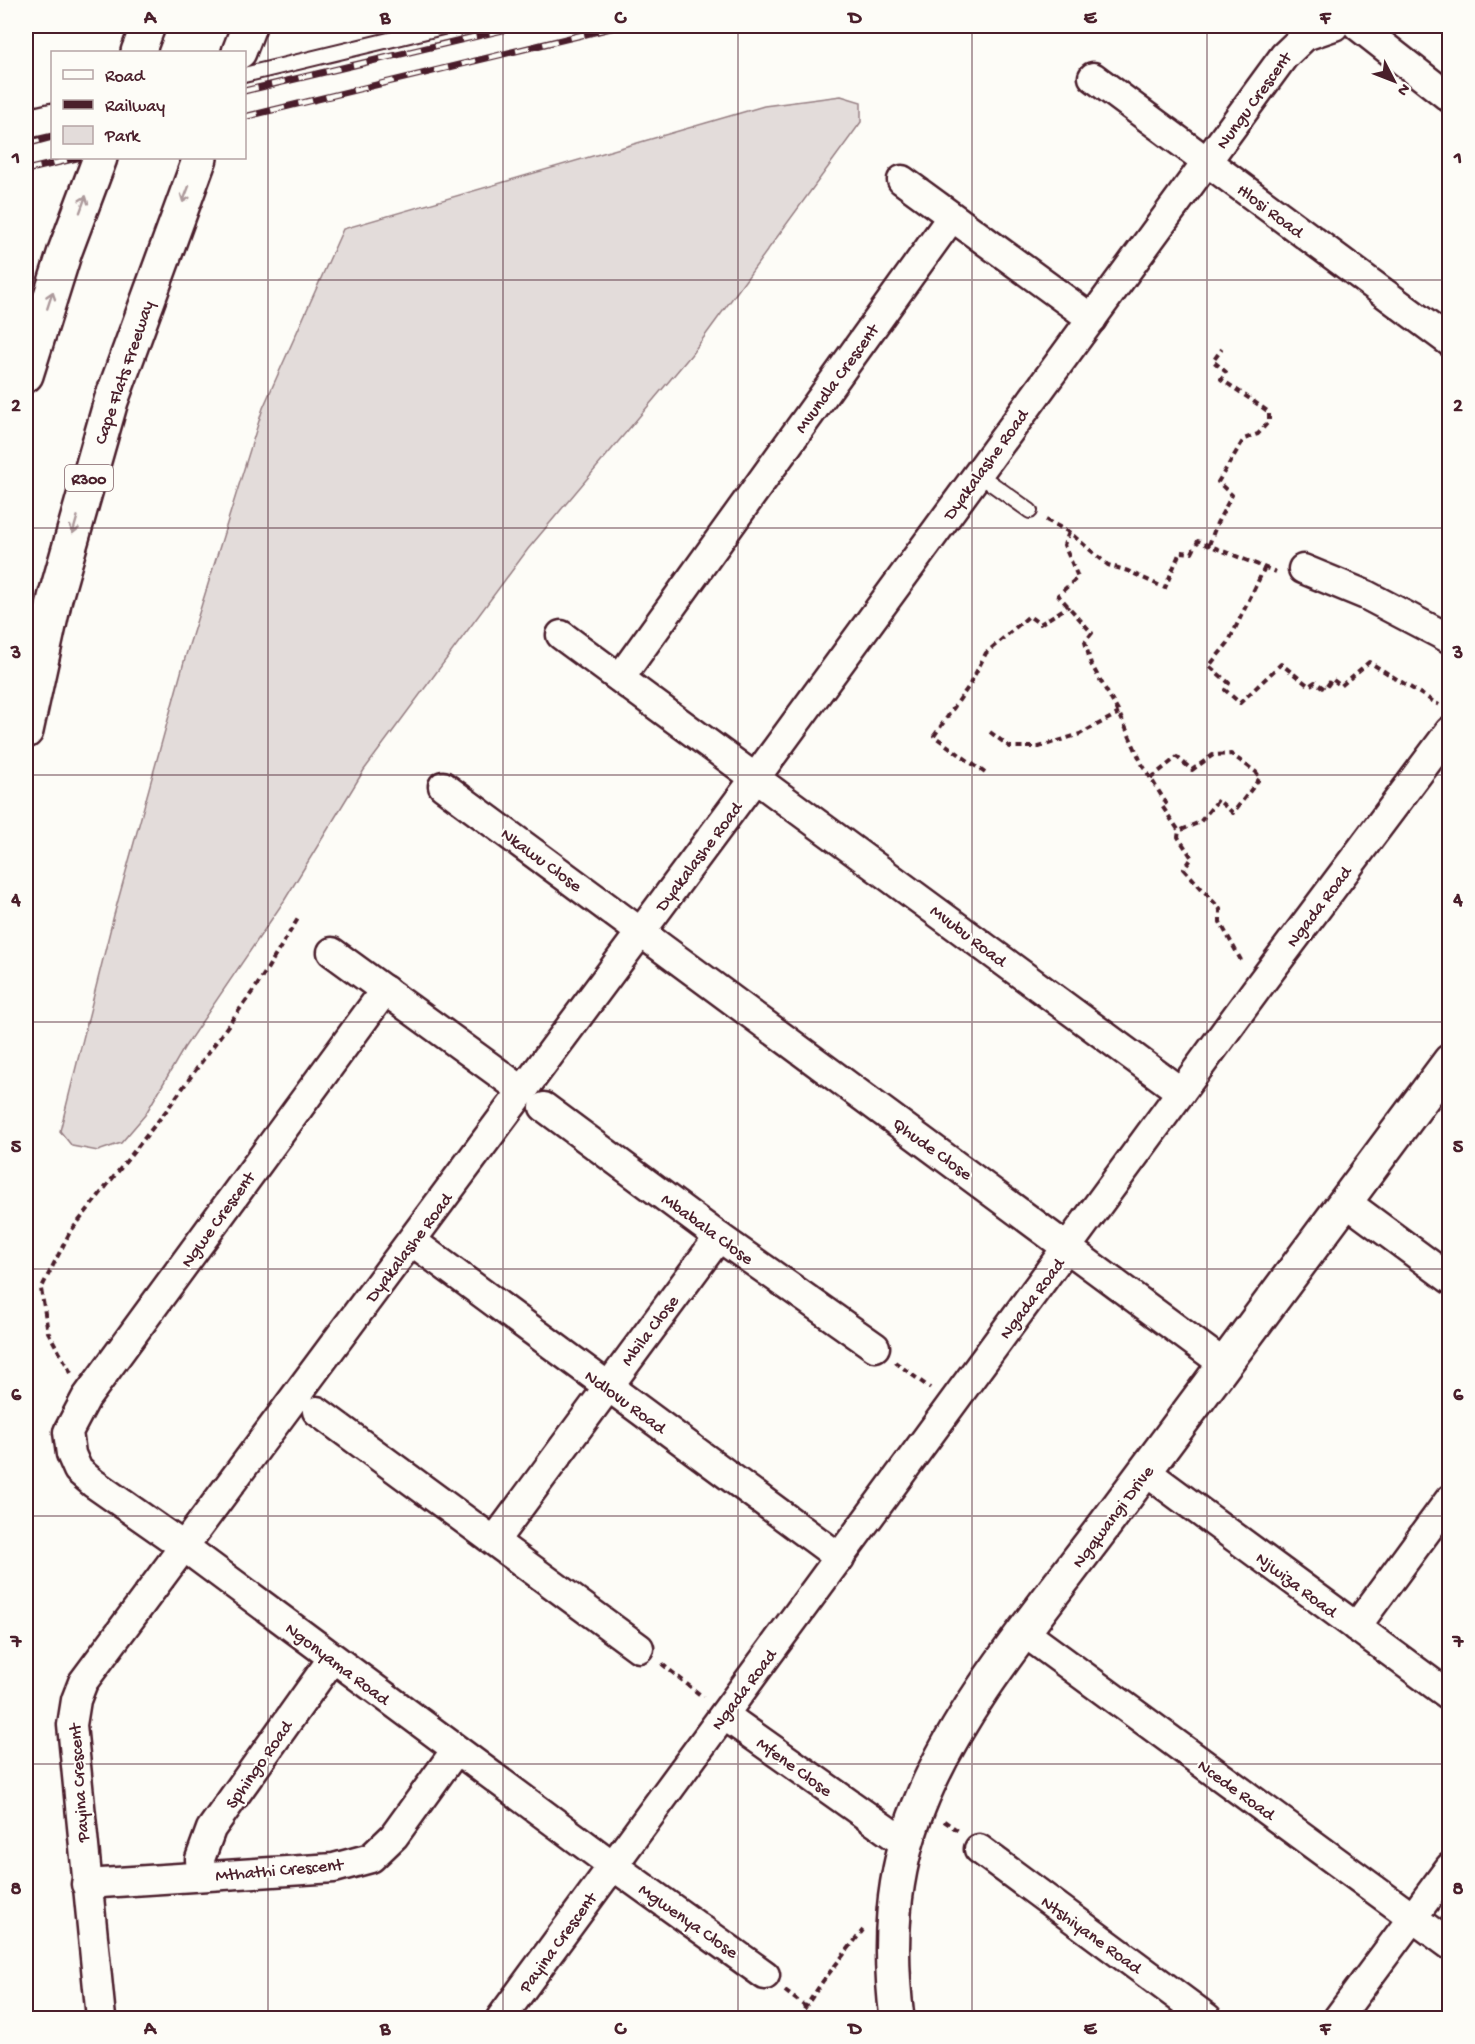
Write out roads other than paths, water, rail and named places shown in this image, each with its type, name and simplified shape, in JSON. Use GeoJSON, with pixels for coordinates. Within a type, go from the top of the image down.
{"type":"FeatureCollection","features":[{"type":"Feature","properties":{"kind":"main road"},"geometry":{"type":"LineString","coordinates":[[138,51],[148,26]]}},
{"type":"Feature","properties":{"kind":"main road"},"geometry":{"type":"LineString","coordinates":[[239,51],[249,26]]}},
{"type":"Feature","properties":{"kind":"main road"},"geometry":{"type":"LineString","coordinates":[[26,375],[65,250],[100,159]]}},
{"type":"Feature","properties":{"kind":"main road","name":"Cape Flats Freeway"},"geometry":{"type":"LineString","coordinates":[[26,731],[55,598],[111,401],[200,159]]}},
{"type":"Feature","properties":{"kind":"main road","name":"Ngqwangi Drive"},"geometry":{"type":"LineString","coordinates":[[897,2019],[891,1953],[892,1920],[906,1844],[919,1806],[952,1737],[1024,1633],[1449,1061]]}},
{"type":"Feature","properties":{"kind":"street","name":"Nungu Crescent"},"geometry":{"type":"LineString","coordinates":[[1207,162],[1295,44],[1318,29],[1334,26]]}},
{"type":"Feature","properties":{"kind":"street"},"geometry":{"type":"LineString","coordinates":[[1358,26],[1449,98]]}},
{"type":"Feature","properties":{"kind":"street","name":"Hlosi Road"},"geometry":{"type":"LineString","coordinates":[[1094,77],[1449,342]]}},
{"type":"Feature","properties":{"kind":"street"},"geometry":{"type":"LineString","coordinates":[[26,124],[51,118]]}},
{"type":"Feature","properties":{"kind":"street","name":"Dyakalashe Road"},"geometry":{"type":"LineString","coordinates":[[183,1546],[413,1242],[533,1099],[640,932],[1207,162]]}},
{"type":"Feature","properties":{"kind":"street"},"geometry":{"type":"LineString","coordinates":[[902,180],[1092,319]]}},
{"type":"Feature","properties":{"kind":"street","name":"Mvundla Crescent"},"geometry":{"type":"LineString","coordinates":[[620,678],[951,218]]}},
{"type":"Feature","properties":{"kind":"street"},"geometry":{"type":"LineString","coordinates":[[1303,569],[1366,595],[1449,639]]}},
{"type":"Feature","properties":{"kind":"street"},"geometry":{"type":"LineString","coordinates":[[561,635],[756,777]]}},
{"type":"Feature","properties":{"kind":"street","name":"Ngada Road"},"geometry":{"type":"LineString","coordinates":[[612,1865],[1069,1249],[1261,983],[1445,718]]}},
{"type":"Feature","properties":{"kind":"street","name":"Mvubu Road"},"geometry":{"type":"LineString","coordinates":[[756,777],[1181,1092]]}},
{"type":"Feature","properties":{"kind":"street","name":"Nkawu Close"},"geometry":{"type":"LineString","coordinates":[[442,786],[640,932]]}},
{"type":"Feature","properties":{"kind":"street","name":"Qhude Close"},"geometry":{"type":"LineString","coordinates":[[640,932],[1224,1364]]}},
{"type":"Feature","properties":{"kind":"street"},"geometry":{"type":"LineString","coordinates":[[332,952],[533,1099]]}},
{"type":"Feature","properties":{"kind":"street","name":"Ngwe Crescent"},"geometry":{"type":"LineString","coordinates":[[71,1454],[68,1432],[86,1398],[385,990]]}},
{"type":"Feature","properties":{"kind":"street","name":"Mbabala Close"},"geometry":{"type":"LineString","coordinates":[[533,1099],[719,1237],[875,1347]]}},
{"type":"Feature","properties":{"kind":"street"},"geometry":{"type":"LineString","coordinates":[[1346,1202],[1449,1279]]}},
{"type":"Feature","properties":{"kind":"street","name":"Mbila Close"},"geometry":{"type":"LineString","coordinates":[[495,1540],[719,1237]]}},
{"type":"Feature","properties":{"kind":"street","name":"Ndlovu Road"},"geometry":{"type":"LineString","coordinates":[[413,1242],[840,1558]]}},
{"type":"Feature","properties":{"kind":"street"},"geometry":{"type":"LineString","coordinates":[[317,1411],[639,1648]]}},
{"type":"Feature","properties":{"kind":"street","name":"Ngonyama Road"},"geometry":{"type":"LineString","coordinates":[[71,1454],[78,1470],[93,1484],[183,1546],[612,1865]]}},
{"type":"Feature","properties":{"kind":"street","name":"Njwiza Road"},"geometry":{"type":"LineString","coordinates":[[1145,1471],[1449,1696]]}},
{"type":"Feature","properties":{"kind":"street"},"geometry":{"type":"LineString","coordinates":[[1356,1627],[1449,1499]]}},
{"type":"Feature","properties":{"kind":"street","name":"Payina Crescent"},"geometry":{"type":"LineString","coordinates":[[100,2019],[72,1725],[76,1700],[83,1682],[183,1546]]}},
{"type":"Feature","properties":{"kind":"street","name":"Ncede Road"},"geometry":{"type":"LineString","coordinates":[[1024,1633],[1449,1946]]}},
{"type":"Feature","properties":{"kind":"street","name":"Sphingo Road"},"geometry":{"type":"LineString","coordinates":[[201,1876],[201,1859],[212,1829],[332,1659]]}},
{"type":"Feature","properties":{"kind":"street","name":"Mfene Close"},"geometry":{"type":"LineString","coordinates":[[724,1715],[906,1844]]}},
{"type":"Feature","properties":{"kind":"street","name":"Mthathi Crescent"},"geometry":{"type":"LineString","coordinates":[[86,1884],[334,1868],[371,1858],[394,1836],[456,1750]]}},
{"type":"Feature","properties":{"kind":"street","name":"Ntshiyane Road"},"geometry":{"type":"LineString","coordinates":[[979,1849],[1207,2019]]}},
{"type":"Feature","properties":{"kind":"street","name":"Payina Crescent"},"geometry":{"type":"LineString","coordinates":[[505,2018],[612,1865]]}},
{"type":"Feature","properties":{"kind":"street","name":"Mgwenya Close"},"geometry":{"type":"LineString","coordinates":[[612,1865],[765,1975]]}},
{"type":"Feature","properties":{"kind":"street"},"geometry":{"type":"LineString","coordinates":[[1338,2019],[1449,1867]]}},
{"type":"Feature","properties":{"kind":"lane"},"geometry":{"type":"LineString","coordinates":[[246,75],[447,26]]}},
{"type":"Feature","properties":{"kind":"lane"},"geometry":{"type":"LineString","coordinates":[[978,474],[1030,511]]}},
{"type":"Feature","properties":{"kind":"railway"},"geometry":{"type":"LineString","coordinates":[[246,91],[520,26]]}},
{"type":"Feature","properties":{"kind":"railway"},"geometry":{"type":"LineString","coordinates":[[246,117],[619,26]]}},
{"type":"Feature","properties":{"kind":"railway"},"geometry":{"type":"LineString","coordinates":[[26,144],[51,137]]}},
{"type":"Feature","properties":{"kind":"railway"},"geometry":{"type":"LineString","coordinates":[[26,170],[73,159]]}}]}
